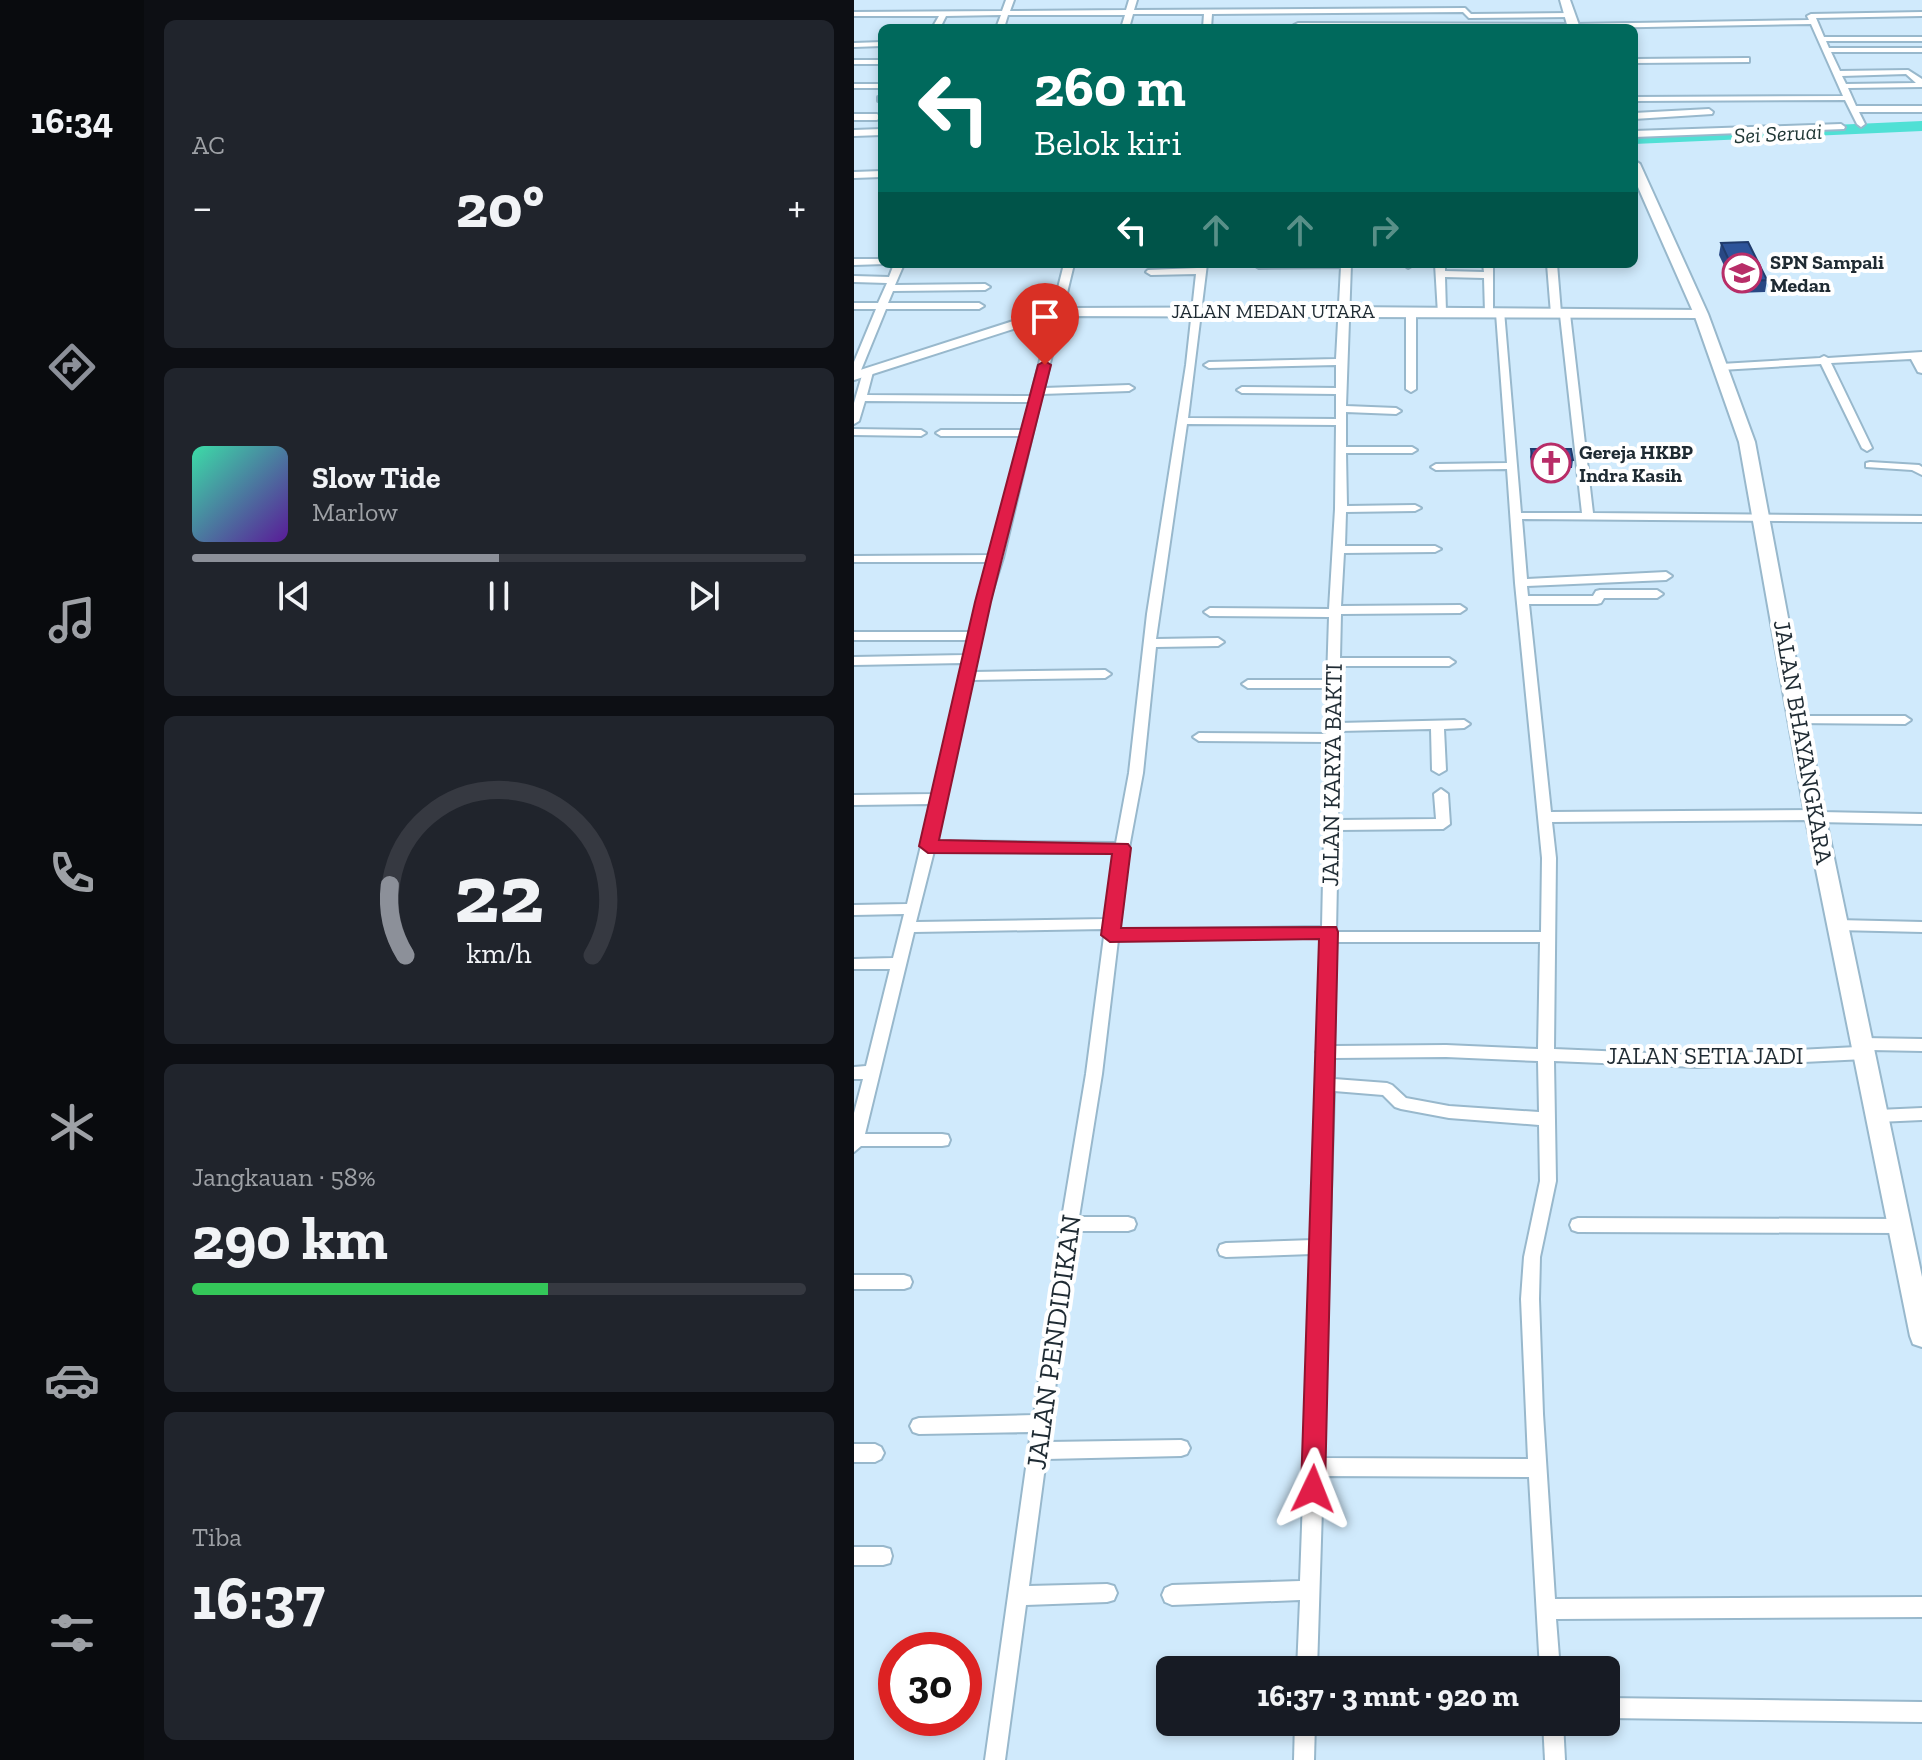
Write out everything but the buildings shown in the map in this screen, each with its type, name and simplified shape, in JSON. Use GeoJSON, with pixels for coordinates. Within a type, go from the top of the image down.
{"type":"FeatureCollection","features":[{"type":"Feature","properties":{"kind":"main road"},"geometry":{"type":"LineString","coordinates":[[1565,0],[1572,23]]}},
{"type":"Feature","properties":{"kind":"main road","name":"JALAN BHAYANGKARA"},"geometry":{"type":"LineString","coordinates":[[1638,173],[1701,314],[1747,442],[1815,816],[1899,1226],[1918,1296],[1922,1336]]}},
{"type":"Feature","properties":{"kind":"street"},"geometry":{"type":"LineString","coordinates":[[1001,24],[1010,0]]}},
{"type":"Feature","properties":{"kind":"street"},"geometry":{"type":"LineString","coordinates":[[1126,24],[1133,0]]}},
{"type":"Feature","properties":{"kind":"street"},"geometry":{"type":"LineString","coordinates":[[1298,24],[1300,0]]}},
{"type":"Feature","properties":{"kind":"street"},"geometry":{"type":"LineString","coordinates":[[854,14],[1465,10],[1468,16],[1572,23]]}},
{"type":"Feature","properties":{"kind":"street"},"geometry":{"type":"LineString","coordinates":[[1207,24],[1208,11]]}},
{"type":"Feature","properties":{"kind":"street"},"geometry":{"type":"LineString","coordinates":[[938,24],[944,13]]}},
{"type":"Feature","properties":{"kind":"street"},"geometry":{"type":"LineString","coordinates":[[1861,124],[1811,16],[1922,14]]}},
{"type":"Feature","properties":{"kind":"street"},"geometry":{"type":"LineString","coordinates":[[1481,24],[1814,22]]}},
{"type":"Feature","properties":{"kind":"street"},"geometry":{"type":"LineString","coordinates":[[1822,39],[1922,39]]}},
{"type":"Feature","properties":{"kind":"street"},"geometry":{"type":"LineString","coordinates":[[854,45],[878,44]]}},
{"type":"Feature","properties":{"kind":"street"},"geometry":{"type":"LineString","coordinates":[[1828,50],[1922,50]]}},
{"type":"Feature","properties":{"kind":"street"},"geometry":{"type":"LineString","coordinates":[[1638,61],[1746,60]]}},
{"type":"Feature","properties":{"kind":"street"},"geometry":{"type":"LineString","coordinates":[[854,62],[878,62]]}},
{"type":"Feature","properties":{"kind":"street"},"geometry":{"type":"LineString","coordinates":[[1837,74],[1908,72],[1920,83]]}},
{"type":"Feature","properties":{"kind":"street"},"geometry":{"type":"LineString","coordinates":[[1842,86],[1920,83]]}},
{"type":"Feature","properties":{"kind":"street"},"geometry":{"type":"LineString","coordinates":[[854,86],[878,86]]}},
{"type":"Feature","properties":{"kind":"street"},"geometry":{"type":"LineString","coordinates":[[1638,99],[1848,98]]}},
{"type":"Feature","properties":{"kind":"street"},"geometry":{"type":"LineString","coordinates":[[1853,109],[1922,109]]}},
{"type":"Feature","properties":{"kind":"street"},"geometry":{"type":"LineString","coordinates":[[1638,116],[1709,112]]}},
{"type":"Feature","properties":{"kind":"street"},"geometry":{"type":"LineString","coordinates":[[854,117],[877,117]]}},
{"type":"Feature","properties":{"kind":"street"},"geometry":{"type":"LineString","coordinates":[[1638,134],[1841,127]]}},
{"type":"Feature","properties":{"kind":"street"},"geometry":{"type":"LineString","coordinates":[[1638,128],[1693,129]]}},
{"type":"Feature","properties":{"kind":"street"},"geometry":{"type":"LineString","coordinates":[[854,133],[878,132]]}},
{"type":"Feature","properties":{"kind":"street"},"geometry":{"type":"LineString","coordinates":[[854,175],[878,174]]}},
{"type":"Feature","properties":{"kind":"street"},"geometry":{"type":"LineString","coordinates":[[854,262],[878,262]]}},
{"type":"Feature","properties":{"kind":"street"},"geometry":{"type":"LineString","coordinates":[[854,376],[858,352],[883,306],[897,268]]}},
{"type":"Feature","properties":{"kind":"street"},"geometry":{"type":"LineString","coordinates":[[942,1140],[855,1142],[862,1072],[913,909],[975,636],[1029,433],[1068,268]]}},
{"type":"Feature","properties":{"kind":"street"},"geometry":{"type":"LineString","coordinates":[[1111,929],[1136,773],[1150,643],[1202,268],[1151,272]]}},
{"type":"Feature","properties":{"kind":"street","name":"JALAN KARYA BAKTI"},"geometry":{"type":"LineString","coordinates":[[1308,1656],[1346,268]]}},
{"type":"Feature","properties":{"kind":"street"},"geometry":{"type":"LineString","coordinates":[[1553,268],[1588,517]]}},
{"type":"Feature","properties":{"kind":"street"},"geometry":{"type":"LineString","coordinates":[[1441,312],[1441,269],[1489,270],[1513,466],[1521,583],[1549,858],[1548,1181],[1532,1257],[1530,1299],[1549,1656]]}},
{"type":"Feature","properties":{"kind":"street"},"geometry":{"type":"LineString","coordinates":[[854,279],[891,284],[985,287]]}},
{"type":"Feature","properties":{"kind":"street"},"geometry":{"type":"LineString","coordinates":[[854,306],[979,306]]}},
{"type":"Feature","properties":{"kind":"street","name":"JALAN MEDAN UTARA"},"geometry":{"type":"LineString","coordinates":[[854,376],[1058,313],[1344,311],[1701,314]]}},
{"type":"Feature","properties":{"kind":"street"},"geometry":{"type":"LineString","coordinates":[[1411,312],[1411,389]]}},
{"type":"Feature","properties":{"kind":"street"},"geometry":{"type":"LineString","coordinates":[[1721,367],[1918,355],[1922,370]]}},
{"type":"Feature","properties":{"kind":"street"},"geometry":{"type":"LineString","coordinates":[[1824,359],[1867,448]]}},
{"type":"Feature","properties":{"kind":"street"},"geometry":{"type":"LineString","coordinates":[[1209,365],[1341,362]]}},
{"type":"Feature","properties":{"kind":"street"},"geometry":{"type":"LineString","coordinates":[[854,421],[868,372]]}},
{"type":"Feature","properties":{"kind":"street"},"geometry":{"type":"LineString","coordinates":[[862,398],[1036,395],[1129,388]]}},
{"type":"Feature","properties":{"kind":"street"},"geometry":{"type":"LineString","coordinates":[[1109,402],[1110,389]]}},
{"type":"Feature","properties":{"kind":"street"},"geometry":{"type":"LineString","coordinates":[[1242,390],[1341,391]]}},
{"type":"Feature","properties":{"kind":"street"},"geometry":{"type":"LineString","coordinates":[[1182,421],[1396,411]]}},
{"type":"Feature","properties":{"kind":"street"},"geometry":{"type":"LineString","coordinates":[[854,432],[921,433]]}},
{"type":"Feature","properties":{"kind":"street"},"geometry":{"type":"LineString","coordinates":[[941,433],[1029,433]]}},
{"type":"Feature","properties":{"kind":"street"},"geometry":{"type":"LineString","coordinates":[[1341,450],[1412,450]]}},
{"type":"Feature","properties":{"kind":"street"},"geometry":{"type":"LineString","coordinates":[[1870,465],[1910,467],[1922,472]]}},
{"type":"Feature","properties":{"kind":"street"},"geometry":{"type":"LineString","coordinates":[[1436,467],[1513,466]]}},
{"type":"Feature","properties":{"kind":"street"},"geometry":{"type":"LineString","coordinates":[[1341,509],[1415,508]]}},
{"type":"Feature","properties":{"kind":"street"},"geometry":{"type":"LineString","coordinates":[[1517,516],[1762,521],[1922,519]]}},
{"type":"Feature","properties":{"kind":"street"},"geometry":{"type":"LineString","coordinates":[[1339,550],[1435,549]]}},
{"type":"Feature","properties":{"kind":"street"},"geometry":{"type":"LineString","coordinates":[[854,559],[997,558]]}},
{"type":"Feature","properties":{"kind":"street"},"geometry":{"type":"LineString","coordinates":[[1521,583],[1666,576]]}},
{"type":"Feature","properties":{"kind":"street"},"geometry":{"type":"LineString","coordinates":[[1523,600],[1597,600],[1600,594],[1657,594]]}},
{"type":"Feature","properties":{"kind":"street"},"geometry":{"type":"LineString","coordinates":[[1210,612],[1460,609]]}},
{"type":"Feature","properties":{"kind":"street"},"geometry":{"type":"LineString","coordinates":[[854,636],[975,636]]}},
{"type":"Feature","properties":{"kind":"street"},"geometry":{"type":"LineString","coordinates":[[1150,643],[1218,642]]}},
{"type":"Feature","properties":{"kind":"street"},"geometry":{"type":"LineString","coordinates":[[854,661],[970,659]]}},
{"type":"Feature","properties":{"kind":"street"},"geometry":{"type":"LineString","coordinates":[[1334,662],[1449,662]]}},
{"type":"Feature","properties":{"kind":"street"},"geometry":{"type":"LineString","coordinates":[[966,676],[1105,674]]}},
{"type":"Feature","properties":{"kind":"street"},"geometry":{"type":"LineString","coordinates":[[1248,684],[1334,684]]}},
{"type":"Feature","properties":{"kind":"street"},"geometry":{"type":"LineString","coordinates":[[1798,720],[1905,720]]}},
{"type":"Feature","properties":{"kind":"street"},"geometry":{"type":"LineString","coordinates":[[1199,737],[1464,724]]}},
{"type":"Feature","properties":{"kind":"street"},"geometry":{"type":"LineString","coordinates":[[1437,725],[1439,770]]}},
{"type":"Feature","properties":{"kind":"street"},"geometry":{"type":"LineString","coordinates":[[1331,825],[1443,824],[1441,794]]}},
{"type":"Feature","properties":{"kind":"street"},"geometry":{"type":"LineString","coordinates":[[854,800],[938,799]]}},
{"type":"Feature","properties":{"kind":"street"},"geometry":{"type":"LineString","coordinates":[[1545,817],[1815,816],[1922,819]]}},
{"type":"Feature","properties":{"kind":"street"},"geometry":{"type":"LineString","coordinates":[[928,846],[1122,848]]}},
{"type":"Feature","properties":{"kind":"street"},"geometry":{"type":"LineString","coordinates":[[854,910],[913,909]]}},
{"type":"Feature","properties":{"kind":"street"},"geometry":{"type":"LineString","coordinates":[[1837,925],[1922,927]]}},
{"type":"Feature","properties":{"kind":"street"},"geometry":{"type":"LineString","coordinates":[[908,927],[1548,937]]}},
{"type":"Feature","properties":{"kind":"street","name":"JALAN PENDIDIKAN"},"geometry":{"type":"LineString","coordinates":[[995,1760],[1069,1224],[1094,1074],[1111,929]]}},
{"type":"Feature","properties":{"kind":"street"},"geometry":{"type":"LineString","coordinates":[[854,964],[897,963]]}},
{"type":"Feature","properties":{"kind":"street","name":"JALAN SETIA JADI"},"geometry":{"type":"LineString","coordinates":[[1324,1052],[1446,1051],[1697,1061],[1922,1045]]}},
{"type":"Feature","properties":{"kind":"street"},"geometry":{"type":"LineString","coordinates":[[1325,1084],[1384,1089],[1401,1103],[1449,1112],[1546,1119]]}},
{"type":"Feature","properties":{"kind":"street"},"geometry":{"type":"LineString","coordinates":[[1878,1116],[1922,1114]]}},
{"type":"Feature","properties":{"kind":"street"},"geometry":{"type":"LineString","coordinates":[[1069,1224],[1128,1224]]}},
{"type":"Feature","properties":{"kind":"street"},"geometry":{"type":"LineString","coordinates":[[1578,1225],[1899,1226]]}},
{"type":"Feature","properties":{"kind":"street"},"geometry":{"type":"LineString","coordinates":[[1226,1250],[1321,1247]]}},
{"type":"Feature","properties":{"kind":"street"},"geometry":{"type":"LineString","coordinates":[[854,1282],[904,1282]]}},
{"type":"Feature","properties":{"kind":"street"},"geometry":{"type":"LineString","coordinates":[[919,1426],[1041,1423]]}},
{"type":"Feature","properties":{"kind":"street"},"geometry":{"type":"LineString","coordinates":[[1038,1451],[1181,1448]]}},
{"type":"Feature","properties":{"kind":"street"},"geometry":{"type":"LineString","coordinates":[[854,1453],[875,1453]]}},
{"type":"Feature","properties":{"kind":"street"},"geometry":{"type":"LineString","coordinates":[[1314,1467],[1538,1468]]}},
{"type":"Feature","properties":{"kind":"street"},"geometry":{"type":"LineString","coordinates":[[854,1556],[883,1556]]}},
{"type":"Feature","properties":{"kind":"street"},"geometry":{"type":"LineString","coordinates":[[1172,1595],[1310,1590]]}},
{"type":"Feature","properties":{"kind":"street"},"geometry":{"type":"LineString","coordinates":[[1018,1596],[1107,1593]]}},
{"type":"Feature","properties":{"kind":"street"},"geometry":{"type":"LineString","coordinates":[[1547,1609],[1922,1607]]}},
{"type":"Feature","properties":{"kind":"street"},"geometry":{"type":"LineString","coordinates":[[1620,1708],[1922,1712]]}},
{"type":"Feature","properties":{"kind":"street"},"geometry":{"type":"LineString","coordinates":[[1304,1760],[1305,1736]]}},
{"type":"Feature","properties":{"kind":"street"},"geometry":{"type":"LineString","coordinates":[[1554,1736],[1555,1760]]}},
{"type":"Feature","properties":{"kind":"waterway","name":"Sei Seruai"},"geometry":{"type":"LineString","coordinates":[[1638,139],[1922,126]]}},
{"type":"Feature","properties":{"kind":"place","name":"SPN Sampali Medan"},"geometry":{"type":"Point","coordinates":[1742,273]}},
{"type":"Feature","properties":{"kind":"place","name":"Gereja HKBP Indra Kasih"},"geometry":{"type":"Point","coordinates":[1551,463]}},
{"type":"Feature","properties":{"kind":"route"},"geometry":{"type":"LineString","coordinates":[[1045,365],[997,558],[983,602],[928,846],[1122,848],[1110,935],[1329,932],[1313,1489]]}}]}
